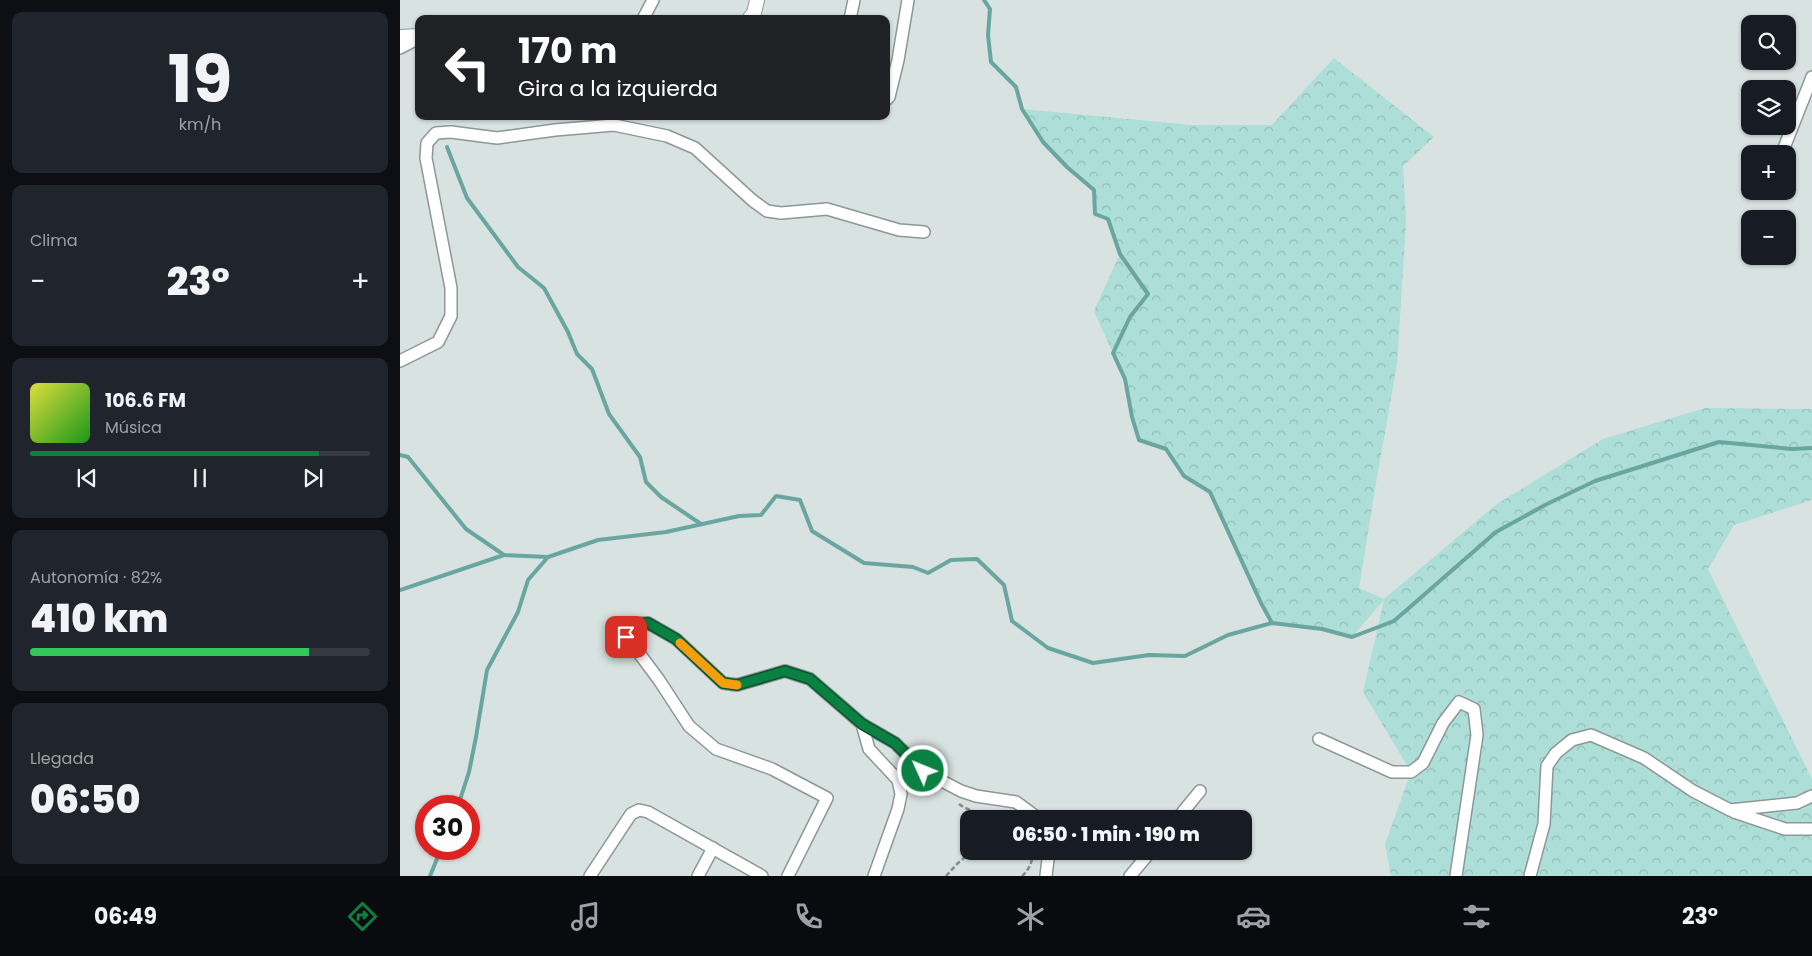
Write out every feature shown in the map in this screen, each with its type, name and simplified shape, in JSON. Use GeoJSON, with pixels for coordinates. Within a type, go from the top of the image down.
{"type":"FeatureCollection","features":[{"type":"Feature","properties":{"kind":"street"},"geometry":{"type":"LineString","coordinates":[[645,15],[653,0]]}},
{"type":"Feature","properties":{"kind":"street"},"geometry":{"type":"LineString","coordinates":[[752,15],[758,0]]}},
{"type":"Feature","properties":{"kind":"street"},"geometry":{"type":"LineString","coordinates":[[851,15],[854,0]]}},
{"type":"Feature","properties":{"kind":"street"},"geometry":{"type":"LineString","coordinates":[[890,93],[898,60],[908,0]]}},
{"type":"Feature","properties":{"kind":"street"},"geometry":{"type":"LineString","coordinates":[[400,37],[415,37]]}},
{"type":"Feature","properties":{"kind":"street"},"geometry":{"type":"LineString","coordinates":[[400,48],[415,39]]}},
{"type":"Feature","properties":{"kind":"street"},"geometry":{"type":"LineString","coordinates":[[1785,145],[1812,77]]}},
{"type":"Feature","properties":{"kind":"street"},"geometry":{"type":"LineString","coordinates":[[400,361],[412,357],[438,342],[451,316],[451,288],[426,158],[427,143],[436,133],[451,132],[497,138],[554,130],[614,125],[667,136],[695,148],[752,200],[767,211],[782,213],[827,209],[899,230],[924,232]]}},
{"type":"Feature","properties":{"kind":"street"},"geometry":{"type":"LineString","coordinates":[[788,876],[827,798],[772,769],[716,749],[688,726],[659,680],[626,637],[634,624],[648,623],[676,639],[723,683],[737,685],[785,671],[810,679],[862,724],[895,743],[923,771],[961,791],[976,796],[1016,802],[1027,810]]}},
{"type":"Feature","properties":{"kind":"street"},"geometry":{"type":"LineString","coordinates":[[1319,739],[1392,772],[1411,772],[1423,763],[1443,723],[1459,702],[1474,709],[1477,735],[1456,876]]}},
{"type":"Feature","properties":{"kind":"street"},"geometry":{"type":"LineString","coordinates":[[862,724],[869,748],[898,780],[901,794],[898,808],[874,876]]}},
{"type":"Feature","properties":{"kind":"street"},"geometry":{"type":"LineString","coordinates":[[1530,876],[1544,824],[1547,766],[1556,754],[1572,740],[1590,735],[1644,758],[1693,791],[1730,810],[1785,829],[1812,829]]}},
{"type":"Feature","properties":{"kind":"street"},"geometry":{"type":"LineString","coordinates":[[1184,810],[1200,791]]}},
{"type":"Feature","properties":{"kind":"street"},"geometry":{"type":"LineString","coordinates":[[1730,810],[1797,803],[1812,796]]}},
{"type":"Feature","properties":{"kind":"street"},"geometry":{"type":"LineString","coordinates":[[590,876],[631,814],[639,810],[648,812],[762,876]]}},
{"type":"Feature","properties":{"kind":"street"},"geometry":{"type":"LineString","coordinates":[[698,876],[713,848]]}},
{"type":"Feature","properties":{"kind":"street"},"geometry":{"type":"LineString","coordinates":[[1046,876],[1048,860]]}},
{"type":"Feature","properties":{"kind":"street"},"geometry":{"type":"LineString","coordinates":[[1130,876],[1143,860]]}},
{"type":"Feature","properties":{"kind":"path"},"geometry":{"type":"LineString","coordinates":[[946,876],[961,860]]}},
{"type":"Feature","properties":{"kind":"path"},"geometry":{"type":"LineString","coordinates":[[1022,876],[1031,860]]}},
{"type":"Feature","properties":{"kind":"green space"},"geometry":{"type":"Polygon","coordinates":[[[1334,58],[1434,137],[1403,166],[1406,223],[1397,364],[1359,588],[1384,599],[1497,504],[1603,439],[1705,408],[1812,409],[1812,500],[1734,525],[1708,569],[1812,779],[1812,876],[1391,876],[1385,844],[1411,772],[1363,692],[1384,600],[1352,637],[1322,629],[1272,623],[1260,603],[1210,492],[1184,476],[1166,449],[1139,440],[1124,381],[1094,311],[1120,254],[1108,219],[1095,214],[1094,190],[1067,167],[1043,142],[1022,109],[1192,125],[1272,125],[1334,58]]]}},
{"type":"Feature","properties":{"kind":"waterway"},"geometry":{"type":"LineString","coordinates":[[984,0],[990,9],[988,35],[991,62],[1016,87],[1022,109],[1043,142],[1067,167],[1094,190],[1095,214],[1108,219],[1120,254],[1148,294],[1130,317],[1113,353],[1125,379],[1132,417],[1139,440],[1166,449],[1184,476],[1210,492],[1272,623]]}},
{"type":"Feature","properties":{"kind":"waterway"},"geometry":{"type":"LineString","coordinates":[[447,147],[467,198],[518,267],[544,288],[568,332],[577,354],[592,369],[609,414],[640,457],[646,482],[661,497],[701,524]]}},
{"type":"Feature","properties":{"kind":"waterway"},"geometry":{"type":"LineString","coordinates":[[462,795],[469,772],[487,670],[518,612],[528,580],[548,557],[598,540],[666,532],[739,516],[761,515],[776,496],[800,500],[812,531],[864,563],[913,567],[928,573],[951,560],[977,559],[1004,585],[1012,621],[1048,648],[1093,663],[1149,655],[1185,656],[1228,635],[1272,623],[1322,629],[1352,637],[1394,621],[1496,532],[1547,504],[1595,481],[1719,442],[1792,449],[1812,448]]}},
{"type":"Feature","properties":{"kind":"waterway"},"geometry":{"type":"LineString","coordinates":[[400,455],[408,457],[466,529],[504,555],[548,557]]}},
{"type":"Feature","properties":{"kind":"waterway"},"geometry":{"type":"LineString","coordinates":[[400,590],[504,555]]}},
{"type":"Feature","properties":{"kind":"waterway"},"geometry":{"type":"LineString","coordinates":[[430,876],[437,860]]}},
{"type":"Feature","properties":{"kind":"slow traffic"},"geometry":{"type":"LineString","coordinates":[[680,643],[723,683],[737,685]]}},
{"type":"Feature","properties":{"kind":"route"},"geometry":{"type":"LineString","coordinates":[[626,637],[634,624],[648,623],[676,639],[723,683],[737,685],[785,671],[810,679],[862,724],[895,743],[923,771]]}}]}
